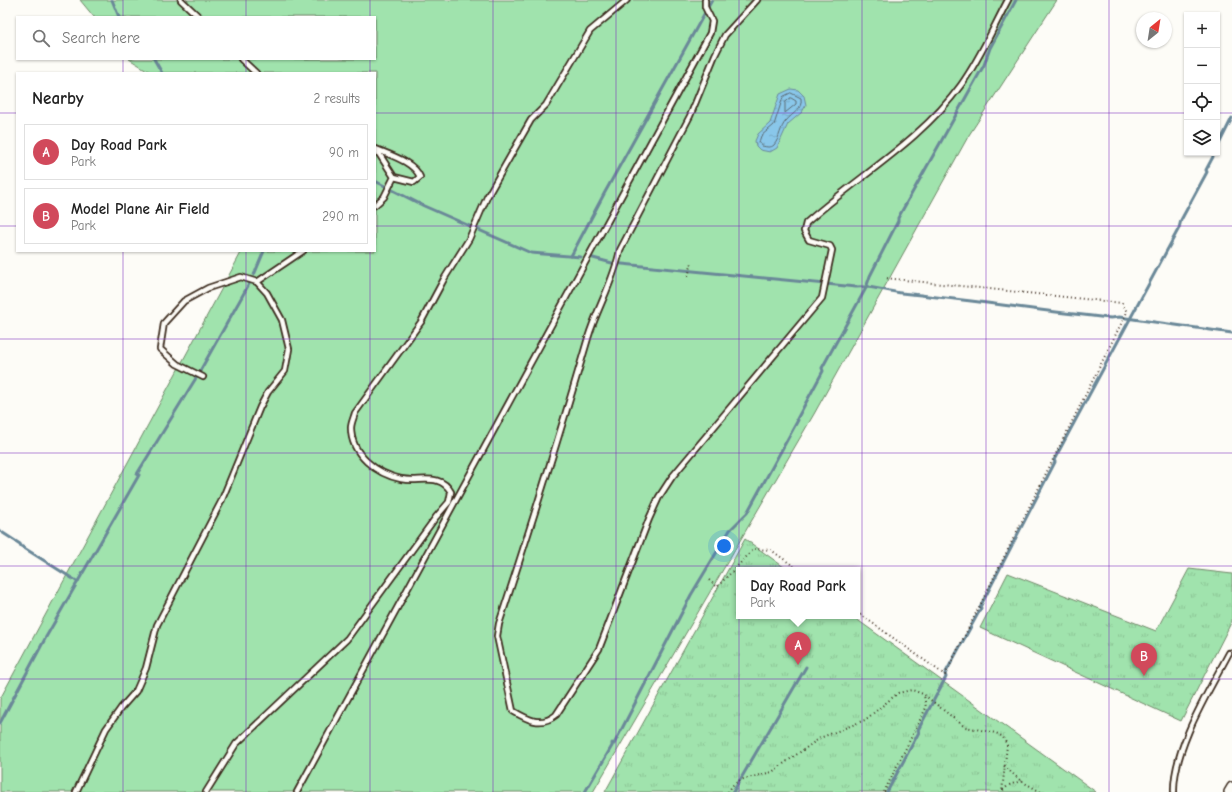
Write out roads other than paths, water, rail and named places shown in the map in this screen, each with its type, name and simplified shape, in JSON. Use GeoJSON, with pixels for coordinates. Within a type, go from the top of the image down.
{"type":"FeatureCollection","features":[{"type":"Feature","properties":{"kind":"street"},"geometry":{"type":"LineString","coordinates":[[1230,792],[1232,787]]}},
{"type":"Feature","properties":{"kind":"lane"},"geometry":{"type":"LineString","coordinates":[[181,0],[198,16]]}},
{"type":"Feature","properties":{"kind":"lane"},"geometry":{"type":"LineString","coordinates":[[206,792],[236,744],[347,639],[436,517],[450,502],[452,492],[448,485],[433,478],[403,480],[388,476],[373,468],[361,455],[353,442],[351,427],[355,413],[421,322],[444,279],[470,237],[487,196],[531,120],[546,105],[590,31],[627,0]]}},
{"type":"Feature","properties":{"kind":"lane"},"geometry":{"type":"LineString","coordinates":[[297,792],[710,33],[712,21],[705,7],[705,0]]}},
{"type":"Feature","properties":{"kind":"lane"},"geometry":{"type":"LineString","coordinates":[[758,0],[725,35],[715,55],[690,116],[620,250],[616,270],[597,311],[558,440],[499,624],[497,636],[498,648],[513,710],[532,721],[549,721],[556,715],[599,649],[649,519],[659,497],[672,477],[822,298],[832,250],[830,246],[809,240],[804,231],[806,223],[890,157],[928,122],[960,86],[979,55],[1008,0]]}},
{"type":"Feature","properties":{"kind":"lane"},"geometry":{"type":"LineString","coordinates":[[242,60],[255,72]]}},
{"type":"Feature","properties":{"kind":"lane"},"geometry":{"type":"LineString","coordinates":[[376,149],[401,160],[417,171],[420,178],[414,182],[392,180]]}},
{"type":"Feature","properties":{"kind":"lane"},"geometry":{"type":"LineString","coordinates":[[376,151],[392,180]]}},
{"type":"Feature","properties":{"kind":"lane"},"geometry":{"type":"LineString","coordinates":[[376,204],[386,194],[392,180]]}},
{"type":"Feature","properties":{"kind":"lane"},"geometry":{"type":"LineString","coordinates":[[256,282],[301,252]]}},
{"type":"Feature","properties":{"kind":"lane"},"geometry":{"type":"LineString","coordinates":[[76,792],[106,730],[121,708],[136,691],[146,668],[157,625],[221,502],[260,407],[268,392],[285,371],[289,349],[282,320],[267,293],[256,282],[241,276],[208,288],[184,301],[164,323],[160,349],[178,364],[203,377]]}},
{"type":"Feature","properties":{"kind":"lane"},"geometry":{"type":"LineString","coordinates":[[1174,792],[1179,759],[1184,746],[1200,709],[1229,653]]}},
{"type":"Feature","properties":{"kind":"water"},"geometry":{"type":"Polygon","coordinates":[[[791,89],[798,90],[804,96],[806,105],[802,112],[788,124],[777,148],[770,152],[760,150],[756,146],[755,141],[758,134],[770,123],[780,94],[791,89]]]}},
{"type":"Feature","properties":{"kind":"waterway"},"geometry":{"type":"LineString","coordinates":[[112,0],[119,16]]}},
{"type":"Feature","properties":{"kind":"waterway"},"geometry":{"type":"LineString","coordinates":[[571,256],[712,0]]}},
{"type":"Feature","properties":{"kind":"waterway"},"geometry":{"type":"LineString","coordinates":[[585,792],[612,746],[612,743],[614,744],[691,595],[730,530],[747,513],[798,420],[797,419],[823,371],[822,368],[866,288],[870,276],[898,221],[898,218],[984,65],[990,48],[1016,0]]}},
{"type":"Feature","properties":{"kind":"waterway"},"geometry":{"type":"LineString","coordinates":[[155,60],[161,72]]}},
{"type":"Feature","properties":{"kind":"waterway"},"geometry":{"type":"LineString","coordinates":[[1220,142],[1232,118]]}},
{"type":"Feature","properties":{"kind":"waterway"},"geometry":{"type":"LineString","coordinates":[[887,792],[919,732],[918,730],[946,677],[945,674],[981,608],[980,607],[1055,462],[1054,460],[1179,228],[1181,220],[1207,172],[1206,170],[1213,156]]}},
{"type":"Feature","properties":{"kind":"waterway"},"geometry":{"type":"LineString","coordinates":[[376,182],[424,206],[531,253],[581,257]]}},
{"type":"Feature","properties":{"kind":"waterway"},"geometry":{"type":"LineString","coordinates":[[254,275],[264,252]]}},
{"type":"Feature","properties":{"kind":"waterway"},"geometry":{"type":"LineString","coordinates":[[593,258],[612,263],[878,288],[901,293],[1111,318],[1119,317],[1232,333]]}},
{"type":"Feature","properties":{"kind":"waterway"},"geometry":{"type":"LineString","coordinates":[[0,723],[46,637],[139,475],[137,474],[196,378],[249,284]]}},
{"type":"Feature","properties":{"kind":"waterway"},"geometry":{"type":"LineString","coordinates":[[0,531],[78,582]]}},
{"type":"Feature","properties":{"kind":"waterway"},"geometry":{"type":"LineString","coordinates":[[733,792],[806,667]]}},
{"type":"Feature","properties":{"kind":"place","name":"Day Road Park"},"geometry":{"type":"Point","coordinates":[798,665]}},
{"type":"Feature","properties":{"kind":"place","name":"Model Plane Air Field"},"geometry":{"type":"Point","coordinates":[1144,676]}}]}
